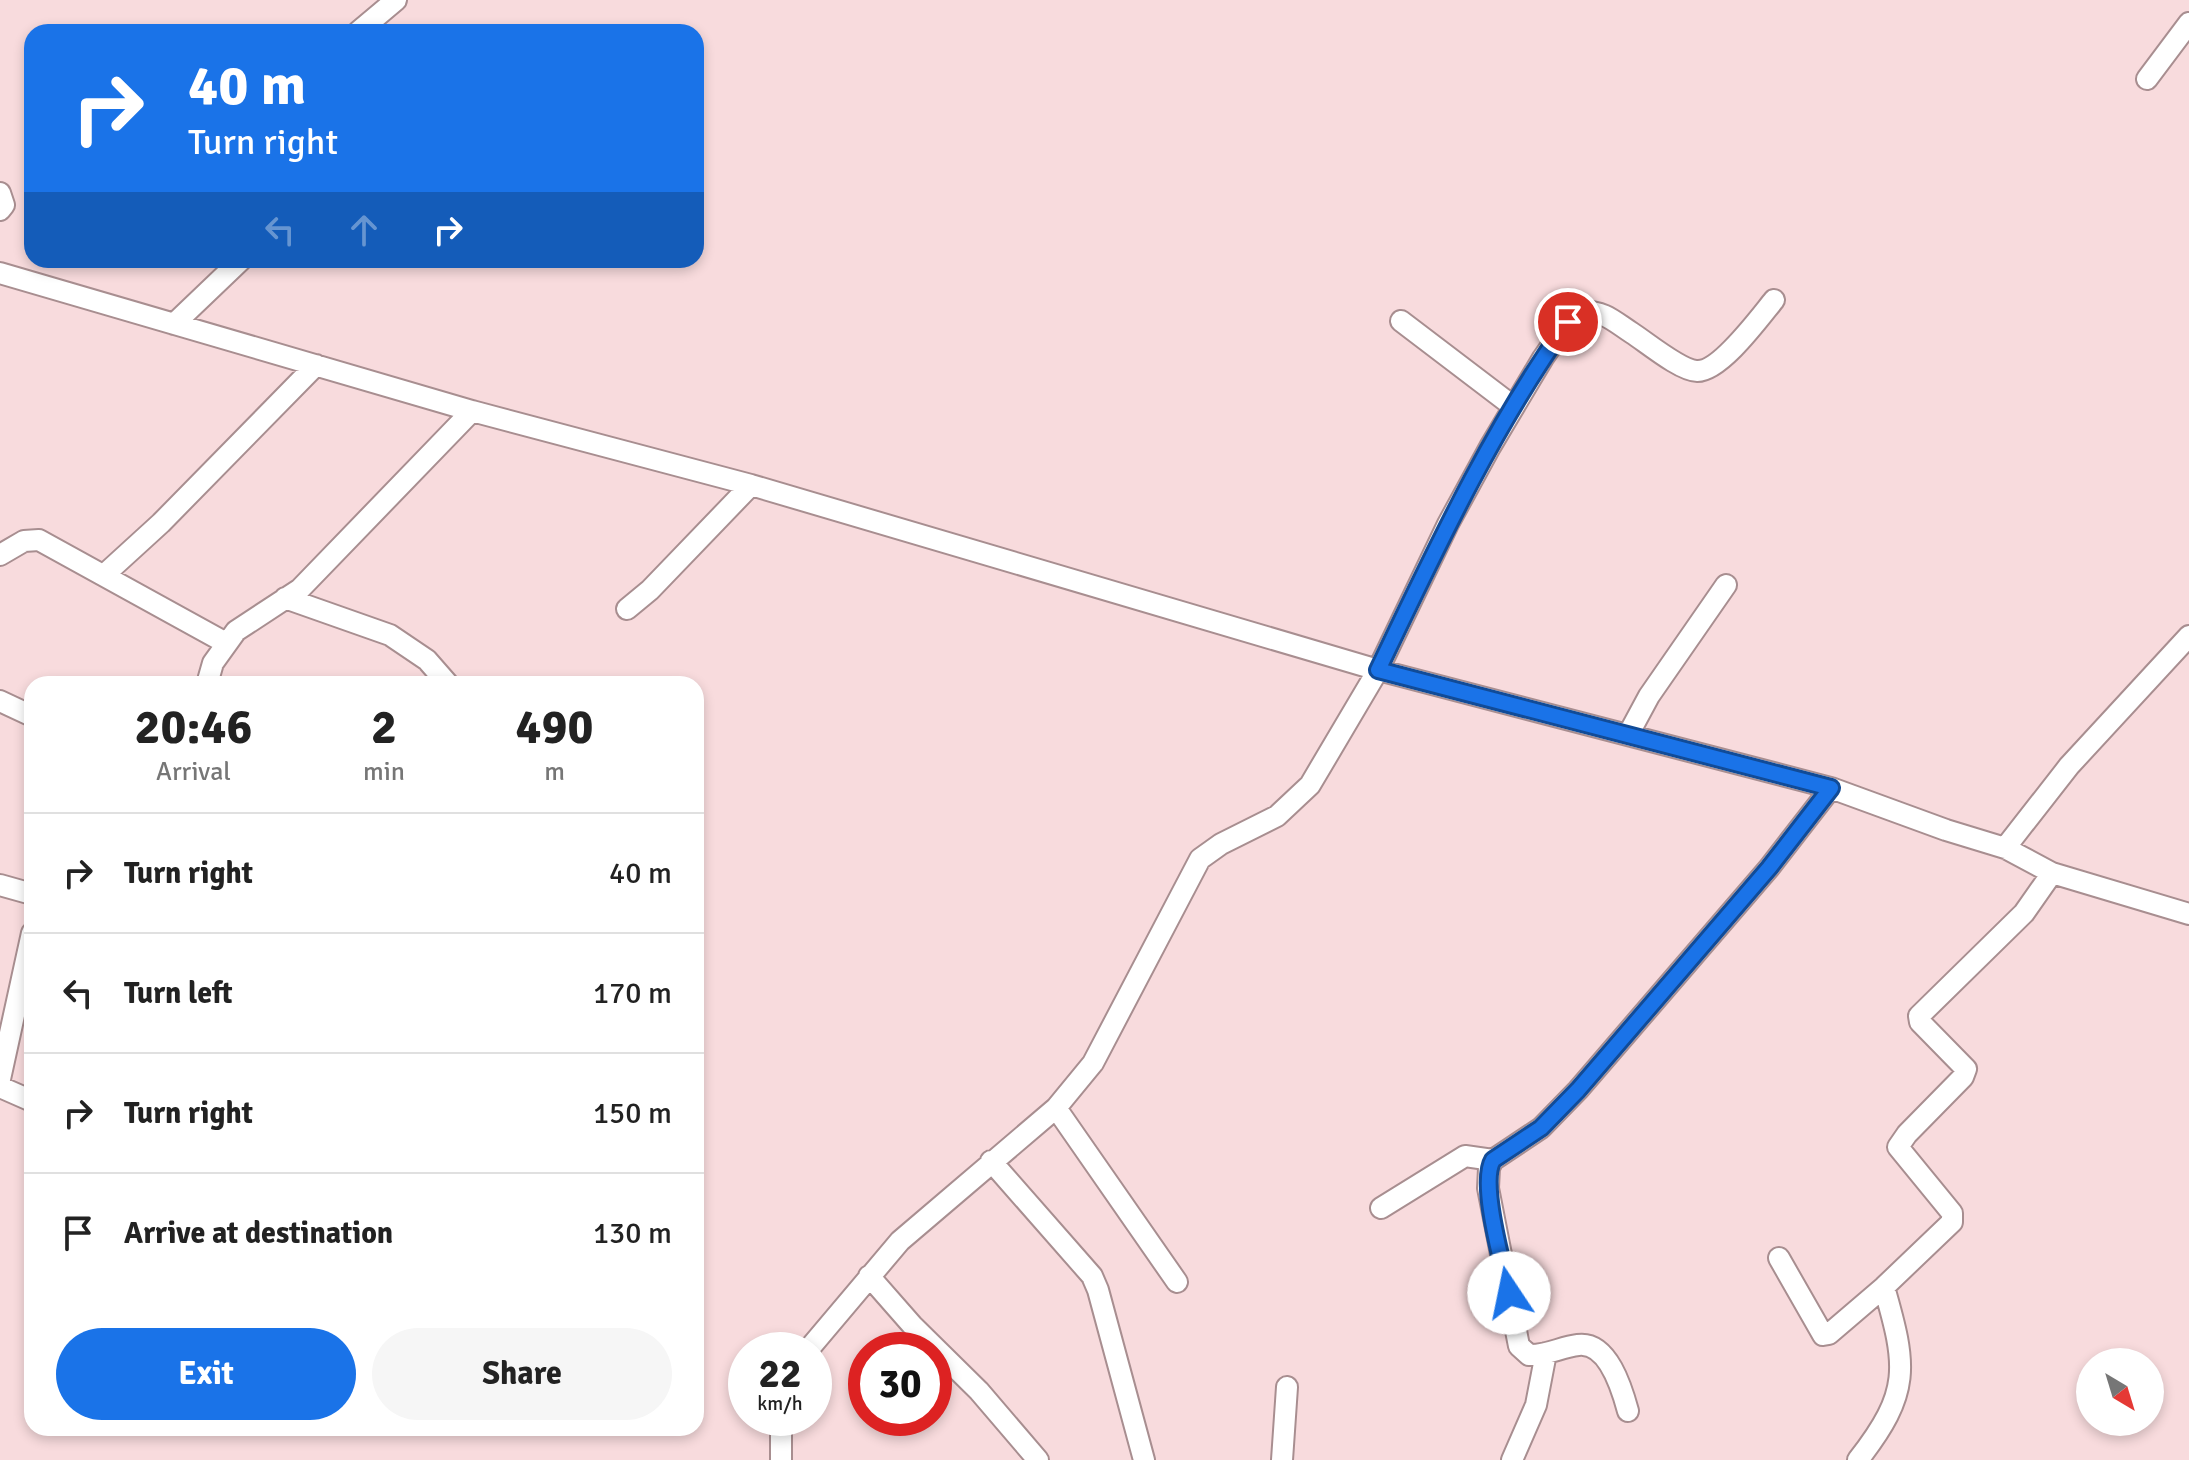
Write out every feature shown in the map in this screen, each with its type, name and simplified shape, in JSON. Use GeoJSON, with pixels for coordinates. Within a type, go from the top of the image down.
{"type":"FeatureCollection","features":[{"type":"Feature","properties":{"kind":"street"},"geometry":{"type":"LineString","coordinates":[[368,24],[396,0]]}},
{"type":"Feature","properties":{"kind":"street"},"geometry":{"type":"LineString","coordinates":[[2147,79],[2189,23]]}},
{"type":"Feature","properties":{"kind":"street"},"geometry":{"type":"LineString","coordinates":[[0,193],[4,205],[0,210]]}},
{"type":"Feature","properties":{"kind":"street"},"geometry":{"type":"LineString","coordinates":[[174,324],[233,268]]}},
{"type":"Feature","properties":{"kind":"street"},"geometry":{"type":"LineString","coordinates":[[0,273],[472,411],[751,485],[1378,670],[1831,788],[2005,848],[2052,873],[2189,914]]}},
{"type":"Feature","properties":{"kind":"street"},"geometry":{"type":"LineString","coordinates":[[823,1332],[900,1241],[1056,1108],[1093,1063],[1200,859],[1221,844],[1277,816],[1293,804],[1317,774],[1378,670],[1448,524],[1514,407],[1568,322],[1582,311],[1600,312],[1681,365],[1697,371],[1710,367],[1728,353],[1774,300]]}},
{"type":"Feature","properties":{"kind":"street"},"geometry":{"type":"LineString","coordinates":[[1401,321],[1514,407]]}},
{"type":"Feature","properties":{"kind":"street"},"geometry":{"type":"LineString","coordinates":[[104,575],[177,507],[316,365]]}},
{"type":"Feature","properties":{"kind":"street"},"geometry":{"type":"LineString","coordinates":[[209,676],[213,663],[226,643],[257,615],[300,589],[472,411]]}},
{"type":"Feature","properties":{"kind":"street"},"geometry":{"type":"LineString","coordinates":[[627,609],[650,590],[751,485]]}},
{"type":"Feature","properties":{"kind":"street"},"geometry":{"type":"LineString","coordinates":[[0,555],[24,541],[39,540],[226,643]]}},
{"type":"Feature","properties":{"kind":"street"},"geometry":{"type":"LineString","coordinates":[[1628,735],[1649,696],[1726,585]]}},
{"type":"Feature","properties":{"kind":"street"},"geometry":{"type":"LineString","coordinates":[[285,598],[390,635],[427,660],[441,676]]}},
{"type":"Feature","properties":{"kind":"street"},"geometry":{"type":"LineString","coordinates":[[2005,848],[2069,766],[2189,636]]}},
{"type":"Feature","properties":{"kind":"street"},"geometry":{"type":"LineString","coordinates":[[0,701],[24,712]]}},
{"type":"Feature","properties":{"kind":"street"},"geometry":{"type":"LineString","coordinates":[[1628,1411],[1613,1367],[1594,1349],[1581,1344],[1529,1355],[1519,1346],[1488,1188],[1489,1168],[1493,1160],[1541,1128],[1578,1090],[1769,868],[1831,788]]}},
{"type":"Feature","properties":{"kind":"street"},"geometry":{"type":"LineString","coordinates":[[1779,1258],[1823,1335],[1829,1334],[1949,1225],[1953,1219],[1947,1206],[1898,1150],[1898,1143],[1963,1077],[1966,1069],[1920,1022],[1919,1016],[2024,913],[2052,873]]}},
{"type":"Feature","properties":{"kind":"street"},"geometry":{"type":"LineString","coordinates":[[0,885],[24,892]]}},
{"type":"Feature","properties":{"kind":"street"},"geometry":{"type":"LineString","coordinates":[[0,1079],[24,970]]}},
{"type":"Feature","properties":{"kind":"street"},"geometry":{"type":"LineString","coordinates":[[0,1087],[24,1098]]}},
{"type":"Feature","properties":{"kind":"street"},"geometry":{"type":"LineString","coordinates":[[1056,1108],[1177,1282]]}},
{"type":"Feature","properties":{"kind":"street"},"geometry":{"type":"LineString","coordinates":[[1381,1208],[1465,1156],[1493,1160]]}},
{"type":"Feature","properties":{"kind":"street"},"geometry":{"type":"LineString","coordinates":[[991,1161],[1092,1276],[1144,1460]]}},
{"type":"Feature","properties":{"kind":"street"},"geometry":{"type":"LineString","coordinates":[[869,1276],[912,1325],[979,1391],[1038,1460]]}},
{"type":"Feature","properties":{"kind":"street"},"geometry":{"type":"LineString","coordinates":[[1858,1460],[1885,1424],[1898,1395],[1901,1378],[1898,1333],[1884,1287]]}},
{"type":"Feature","properties":{"kind":"street"},"geometry":{"type":"LineString","coordinates":[[1512,1460],[1536,1405],[1546,1353]]}},
{"type":"Feature","properties":{"kind":"street"},"geometry":{"type":"LineString","coordinates":[[1282,1460],[1287,1387]]}},
{"type":"Feature","properties":{"kind":"street"},"geometry":{"type":"LineString","coordinates":[[781,1436],[781,1460]]}},
{"type":"Feature","properties":{"kind":"route"},"geometry":{"type":"LineString","coordinates":[[1509,1293],[1488,1188],[1487,1176],[1493,1160],[1541,1128],[1578,1090],[1769,868],[1831,788],[1378,670],[1448,524],[1490,447],[1568,322]]}}]}
